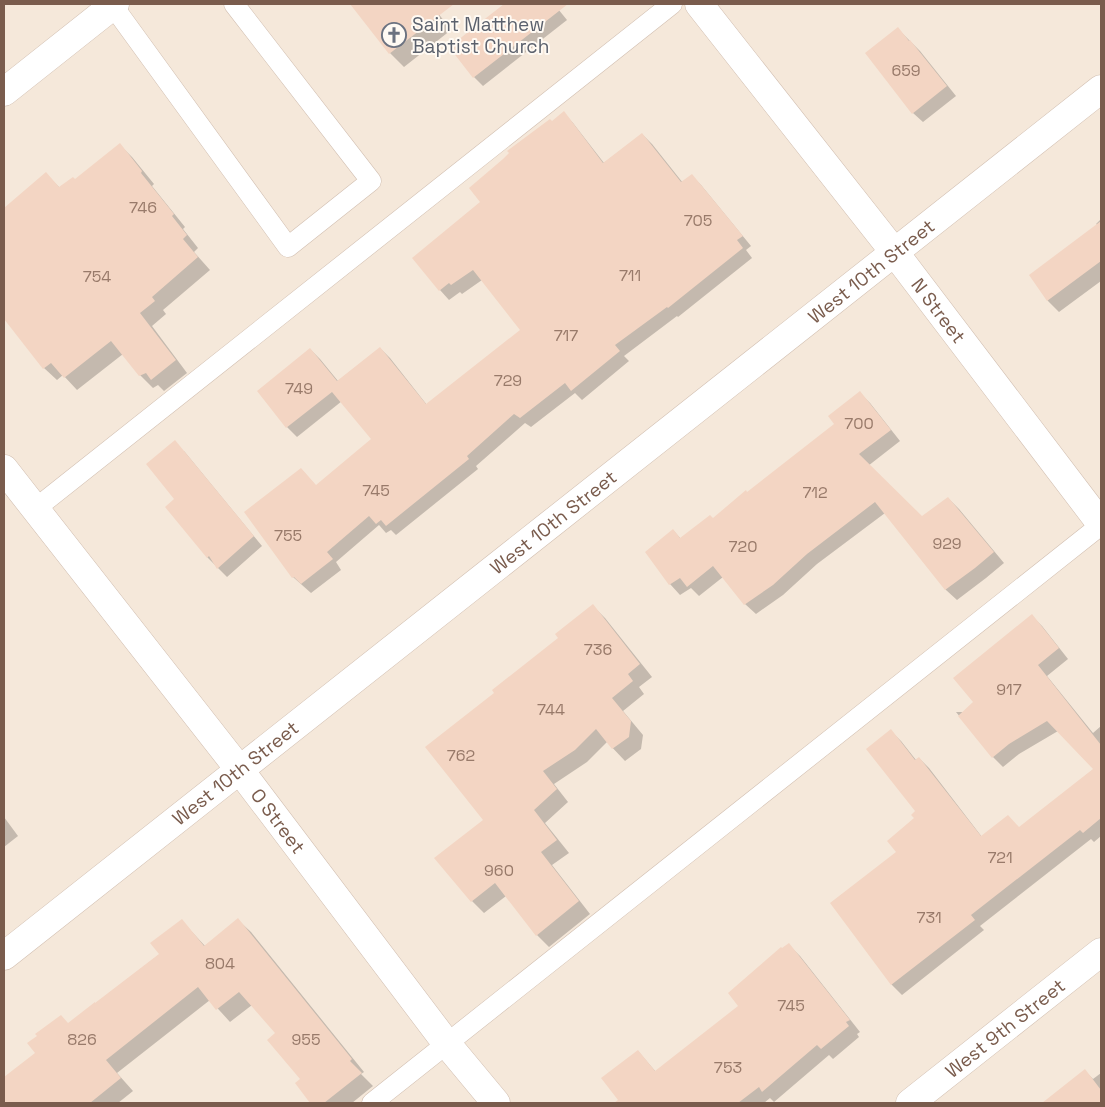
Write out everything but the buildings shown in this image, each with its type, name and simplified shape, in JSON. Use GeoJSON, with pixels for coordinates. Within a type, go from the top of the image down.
{"type":"FeatureCollection","features":[{"type":"Feature","properties":{"kind":"street","name":"N Street"},"geometry":{"type":"LineString","coordinates":[[699,4],[895,253],[1101,524]]}},
{"type":"Feature","properties":{"kind":"street"},"geometry":{"type":"LineString","coordinates":[[4,92],[114,5]]}},
{"type":"Feature","properties":{"kind":"street","name":"West 10th Street"},"geometry":{"type":"LineString","coordinates":[[4,956],[895,253],[1101,88]]}},
{"type":"Feature","properties":{"kind":"street","name":"O Street"},"geometry":{"type":"LineString","coordinates":[[4,469],[239,769],[447,1044],[496,1103]]}},
{"type":"Feature","properties":{"kind":"street","name":"West 9th Street"},"geometry":{"type":"LineString","coordinates":[[910,1103],[1101,952]]}},
{"type":"Feature","properties":{"kind":"lane"},"geometry":{"type":"LineString","coordinates":[[114,5],[288,247],[371,181],[234,4]]}},
{"type":"Feature","properties":{"kind":"lane"},"geometry":{"type":"LineString","coordinates":[[35,509],[672,4]]}},
{"type":"Feature","properties":{"kind":"lane"},"geometry":{"type":"LineString","coordinates":[[372,1103],[1101,524]]}},
{"type":"Feature","properties":{"kind":"shaded area"},"geometry":{"type":"Polygon","coordinates":[[[4,4],[1101,4],[1101,1103],[4,1103],[4,4]]]}},
{"type":"Feature","properties":{"kind":"place","name":"Saint Matthew Baptist Church"},"geometry":{"type":"Point","coordinates":[394,35]}}]}
